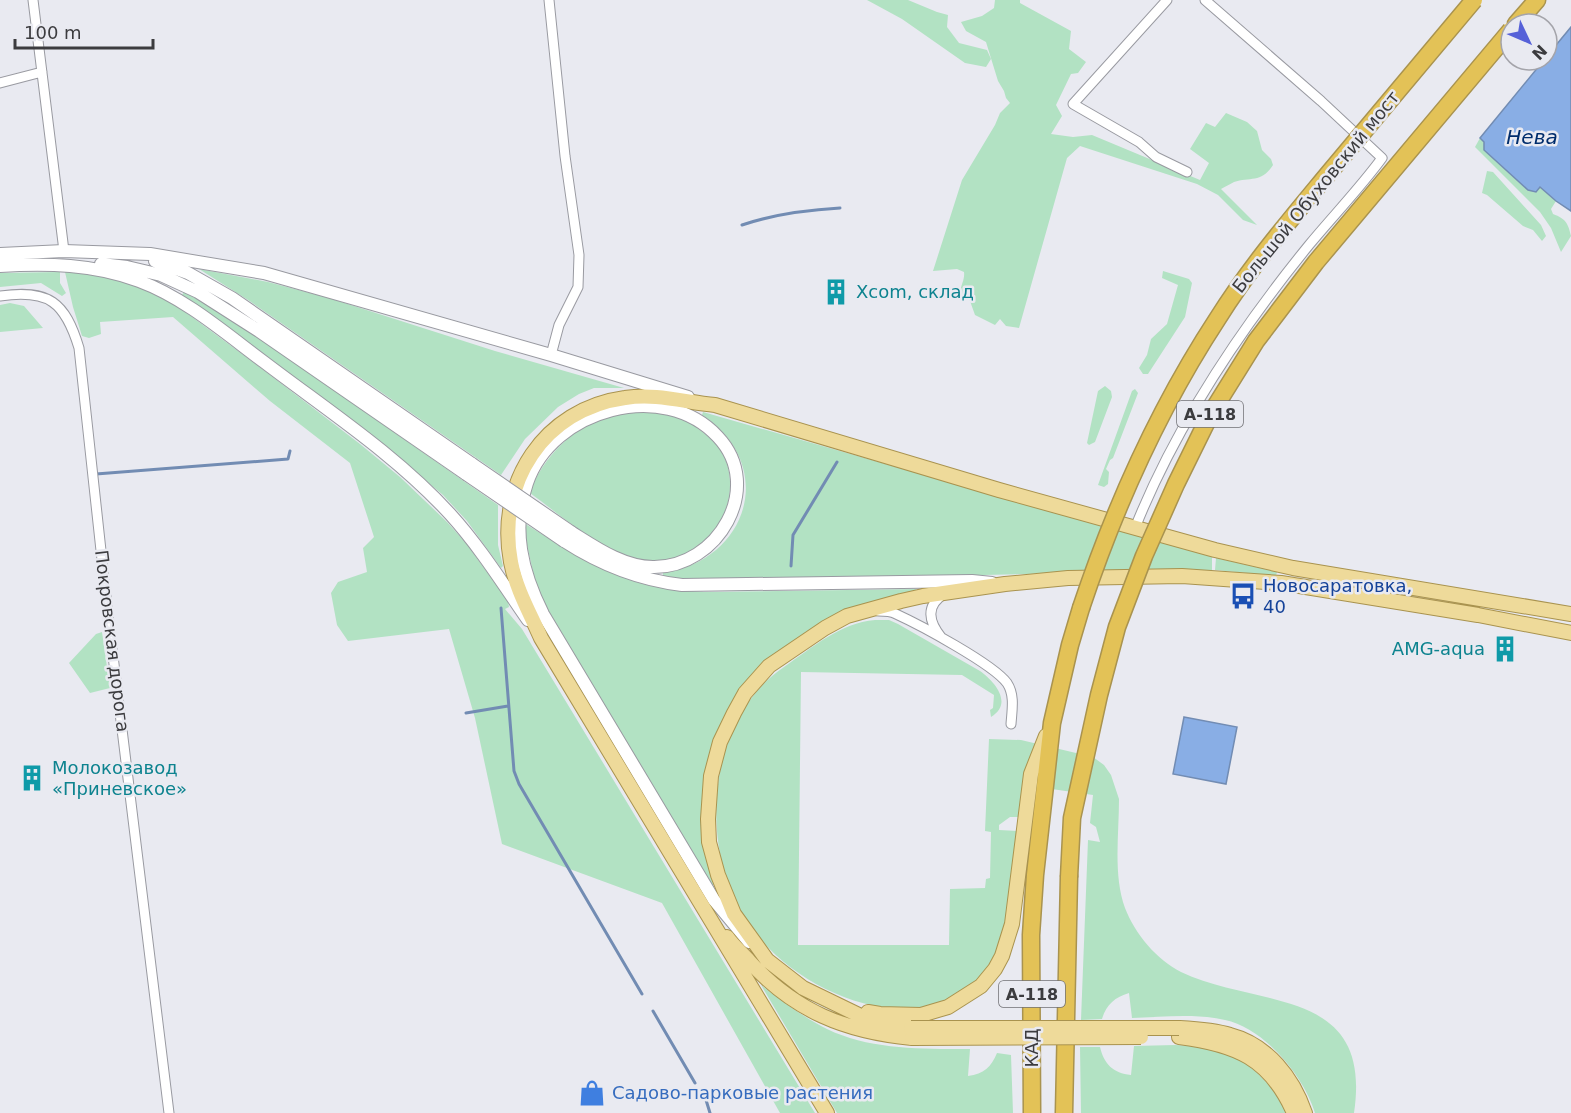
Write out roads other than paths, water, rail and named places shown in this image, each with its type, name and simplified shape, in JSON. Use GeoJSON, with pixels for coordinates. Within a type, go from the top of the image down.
{"type":"FeatureCollection","features":[{"type":"Feature","properties":{"kind":"highway","name":"Большой Обуховский мост"},"geometry":{"type":"LineString","coordinates":[[1035,875],[1052,723],[1070,645],[1100,550],[1127,486],[1170,396],[1218,318],[1275,238],[1474,0]]}},
{"type":"Feature","properties":{"kind":"highway"},"geometry":{"type":"LineString","coordinates":[[1526,12],[1537,0]]}},
{"type":"Feature","properties":{"kind":"highway","name":"КАД"},"geometry":{"type":"LineString","coordinates":[[1064,1113],[1072,818],[1099,695],[1117,627],[1144,556],[1210,415],[1256,341],[1316,262],[1499,44]]}},
{"type":"Feature","properties":{"kind":"highway","name":"КАД"},"geometry":{"type":"LineString","coordinates":[[1032,1113],[1031,934],[1035,875]]}},
{"type":"Feature","properties":{"kind":"main road"},"geometry":{"type":"LineString","coordinates":[[0,254],[64,251],[133,253],[264,273],[1203,547],[1293,568],[1569,613]]}},
{"type":"Feature","properties":{"kind":"main road"},"geometry":{"type":"LineString","coordinates":[[133,253],[179,269],[232,298],[567,537],[595,560],[618,570],[652,580],[682,585],[972,581],[1005,584]]}},
{"type":"Feature","properties":{"kind":"main road"},"geometry":{"type":"LineString","coordinates":[[0,266],[83,263],[127,267],[179,282],[234,314],[469,469]]}},
{"type":"Feature","properties":{"kind":"main road"},"geometry":{"type":"LineString","coordinates":[[67,265],[138,280],[178,300],[364,438],[421,485],[449,513],[482,552],[542,638],[827,1113]]}},
{"type":"Feature","properties":{"kind":"main road"},"geometry":{"type":"LineString","coordinates":[[542,638],[515,578],[508,529],[510,506],[516,482],[535,451],[561,425],[575,415],[606,402],[644,396],[663,396],[691,403],[715,405]]}},
{"type":"Feature","properties":{"kind":"main road"},"geometry":{"type":"LineString","coordinates":[[567,537],[643,566],[672,565],[696,555],[710,546],[721,533],[733,507],[736,492],[735,474],[721,439],[705,425],[687,414],[650,405],[637,405],[600,413],[563,434],[531,472],[521,503],[519,535],[525,572],[531,591],[714,900],[741,935],[767,960],[803,988],[869,1020],[912,1033]]}},
{"type":"Feature","properties":{"kind":"main road"},"geometry":{"type":"LineString","coordinates":[[767,960],[734,914],[720,881],[712,853],[708,830],[708,807],[716,753],[734,712],[759,676],[791,650],[847,616],[923,596],[1005,584],[1068,579],[1182,576],[1270,582],[1478,615],[1571,633]]}},
{"type":"Feature","properties":{"kind":"main road"},"geometry":{"type":"LineString","coordinates":[[842,1006],[880,1014],[921,1015],[948,1007],[981,986],[995,969],[1008,941],[1031,774],[1052,723]]}},
{"type":"Feature","properties":{"kind":"main road"},"geometry":{"type":"LineString","coordinates":[[695,896],[710,910],[730,940],[766,980],[798,1004],[843,1025],[881,1035],[1210,1030],[1232,1035],[1258,1047],[1292,1082],[1305,1113]]}},
{"type":"Feature","properties":{"kind":"main road"},"geometry":{"type":"LineString","coordinates":[[1179,1032],[1229,1047],[1251,1058],[1270,1073],[1284,1091],[1293,1113]]}},
{"type":"Feature","properties":{"kind":"street"},"geometry":{"type":"LineString","coordinates":[[33,0],[64,251]]}},
{"type":"Feature","properties":{"kind":"street"},"geometry":{"type":"LineString","coordinates":[[549,0],[579,265],[578,287],[559,325],[551,355]]}},
{"type":"Feature","properties":{"kind":"street"},"geometry":{"type":"LineString","coordinates":[[1167,0],[1073,104],[1139,142],[1156,157],[1187,172]]}},
{"type":"Feature","properties":{"kind":"street"},"geometry":{"type":"LineString","coordinates":[[1135,528],[1178,438],[1213,377],[1247,325],[1309,245],[1382,158],[1321,100],[1205,0]]}},
{"type":"Feature","properties":{"kind":"street"},"geometry":{"type":"LineString","coordinates":[[0,83],[42,72]]}},
{"type":"Feature","properties":{"kind":"street","name":"Покровская дорога"},"geometry":{"type":"LineString","coordinates":[[0,296],[31,294],[47,298],[69,318],[79,348],[108,615],[169,1113]]}},
{"type":"Feature","properties":{"kind":"street"},"geometry":{"type":"LineString","coordinates":[[941,637],[931,616],[936,600],[950,592]]}},
{"type":"Feature","properties":{"kind":"street"},"geometry":{"type":"LineString","coordinates":[[867,611],[895,613],[941,637],[998,674],[1011,691],[1013,706],[1011,724]]}},
{"type":"Feature","properties":{"kind":"street"},"geometry":{"type":"LineString","coordinates":[[1550,630],[1571,639]]}},
{"type":"Feature","properties":{"kind":"water","name":"Нева"},"geometry":{"type":"Polygon","coordinates":[[[1571,27],[1571,211],[1540,187],[1536,192],[1528,190],[1484,150],[1484,142],[1480,138],[1534,72],[1559,72],[1559,42],[1571,27]]]}},
{"type":"Feature","properties":{"kind":"water"},"geometry":{"type":"Polygon","coordinates":[[[1184,717],[1237,727],[1226,784],[1173,774],[1184,717]]]}},
{"type":"Feature","properties":{"kind":"waterway"},"geometry":{"type":"LineString","coordinates":[[742,225],[790,213],[840,208]]}},
{"type":"Feature","properties":{"kind":"waterway"},"geometry":{"type":"LineString","coordinates":[[96,474],[288,459],[290,451]]}},
{"type":"Feature","properties":{"kind":"waterway"},"geometry":{"type":"LineString","coordinates":[[791,566],[793,535],[837,462]]}},
{"type":"Feature","properties":{"kind":"waterway"},"geometry":{"type":"LineString","coordinates":[[501,608],[514,771],[519,784],[642,994]]}},
{"type":"Feature","properties":{"kind":"waterway"},"geometry":{"type":"LineString","coordinates":[[466,713],[508,706]]}},
{"type":"Feature","properties":{"kind":"waterway"},"geometry":{"type":"LineString","coordinates":[[653,1011],[695,1083]]}},
{"type":"Feature","properties":{"kind":"waterway"},"geometry":{"type":"LineString","coordinates":[[706,1100],[710,1113]]}},
{"type":"Feature","properties":{"kind":"place","name":"Xсom, склад"},"geometry":{"type":"Point","coordinates":[836,292]}},
{"type":"Feature","properties":{"kind":"place","name":"Новосаратовка, 40"},"geometry":{"type":"Point","coordinates":[1243,596]}},
{"type":"Feature","properties":{"kind":"place","name":"AMG-aqua"},"geometry":{"type":"Point","coordinates":[1505,649]}},
{"type":"Feature","properties":{"kind":"place","name":"Молокозавод «Приневское»"},"geometry":{"type":"Point","coordinates":[32,778]}},
{"type":"Feature","properties":{"kind":"place","name":"Садово-парковые растения"},"geometry":{"type":"Point","coordinates":[592,1093]}}]}
